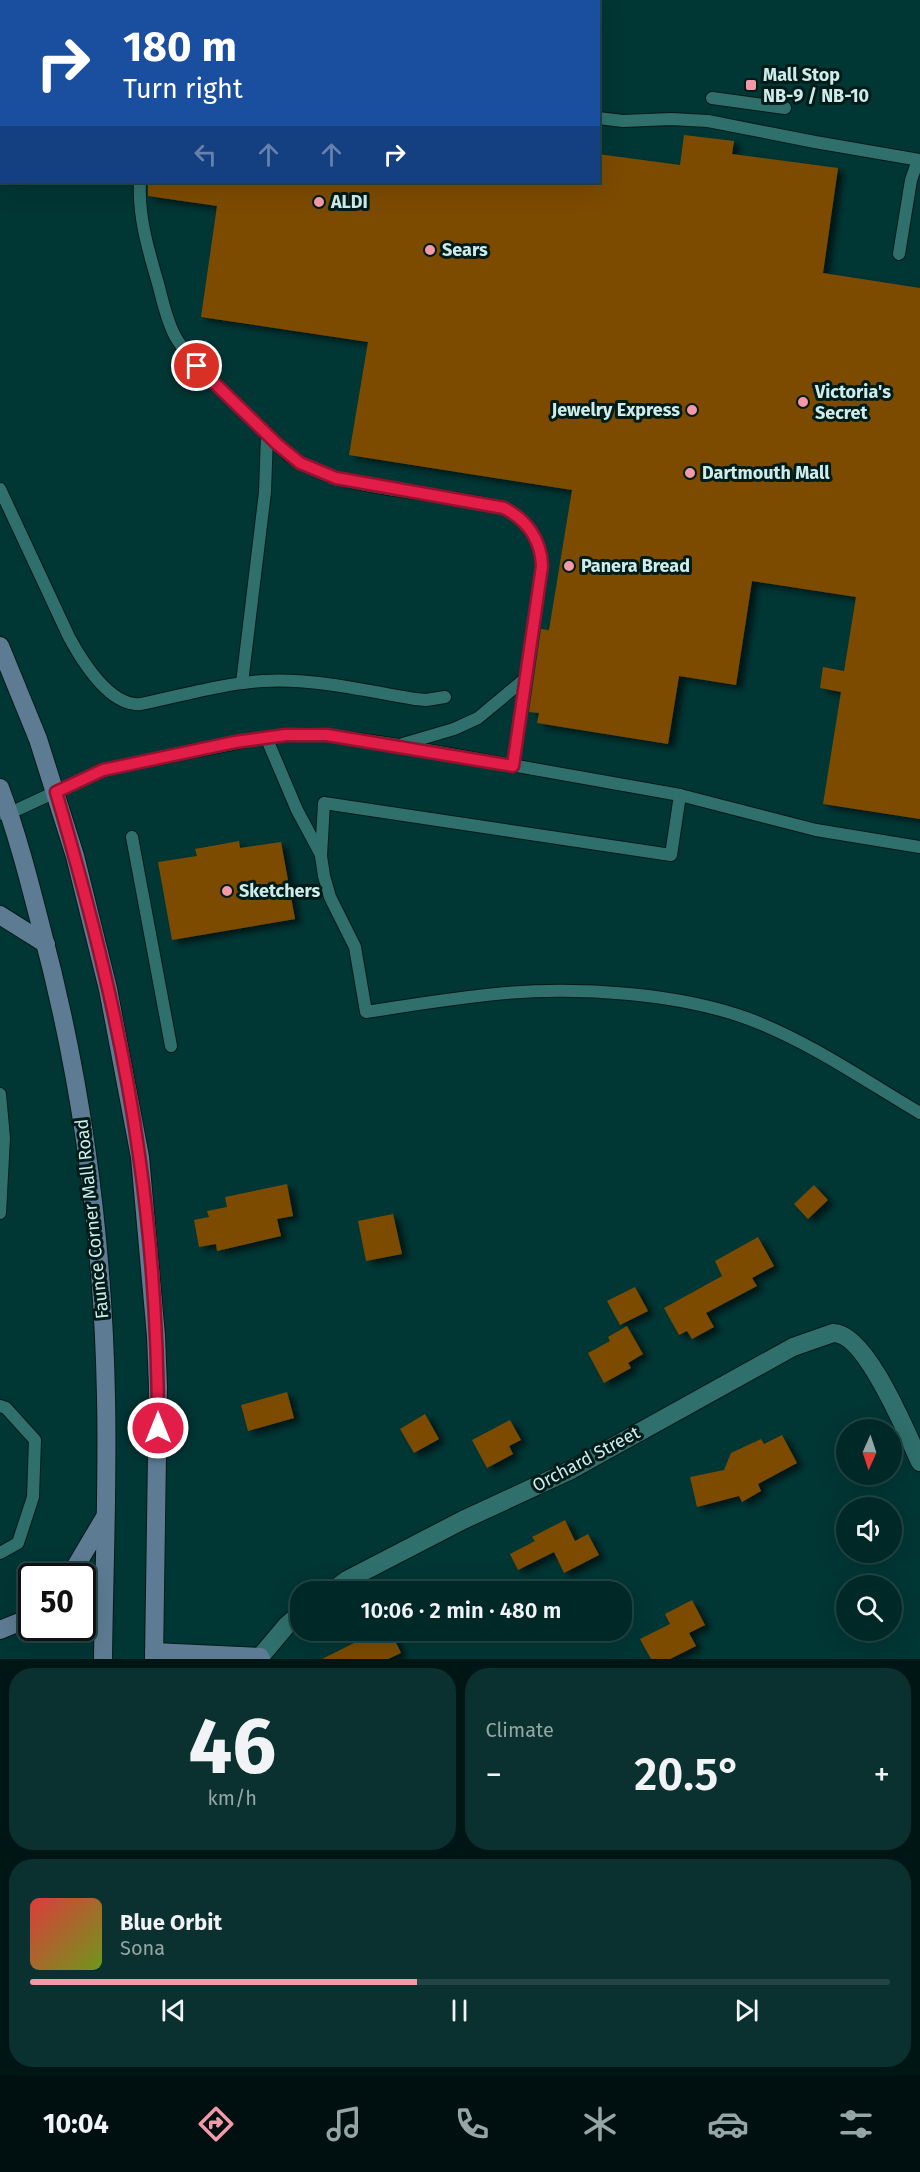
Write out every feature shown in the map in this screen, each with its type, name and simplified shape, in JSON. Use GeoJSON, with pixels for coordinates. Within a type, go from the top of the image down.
{"type":"FeatureCollection","features":[{"type":"Feature","properties":{"kind":"main road"},"geometry":{"type":"LineString","coordinates":[[0,646],[38,739],[75,856],[108,989],[140,1156],[157,1356],[158,1448],[154,1655],[261,1658]]}},
{"type":"Feature","properties":{"kind":"main road","name":"Faunce Corner Mall Road"},"geometry":{"type":"LineString","coordinates":[[0,788],[3,818],[46,944],[71,1060],[93,1204],[104,1327],[106,1396],[103,1659]]}},
{"type":"Feature","properties":{"kind":"main road"},"geometry":{"type":"LineString","coordinates":[[0,915],[46,944]]}},
{"type":"Feature","properties":{"kind":"main road"},"geometry":{"type":"LineString","coordinates":[[78,1563],[106,1516]]}},
{"type":"Feature","properties":{"kind":"main road"},"geometry":{"type":"LineString","coordinates":[[0,1630],[18,1623]]}},
{"type":"Feature","properties":{"kind":"street","name":"Orchard Street"},"geometry":{"type":"LineString","coordinates":[[346,1581],[463,1520],[571,1470],[793,1347],[833,1332],[843,1334],[858,1347],[872,1365],[920,1462]]}},
{"type":"Feature","properties":{"kind":"street"},"geometry":{"type":"LineString","coordinates":[[261,1658],[290,1622]]}},
{"type":"Feature","properties":{"kind":"lane"},"geometry":{"type":"LineString","coordinates":[[712,98],[785,108]]}},
{"type":"Feature","properties":{"kind":"lane"},"geometry":{"type":"LineString","coordinates":[[600,118],[623,121],[671,119],[708,121],[919,160],[911,180],[898,254]]}},
{"type":"Feature","properties":{"kind":"lane"},"geometry":{"type":"LineString","coordinates":[[140,183],[143,230],[174,335],[197,366],[267,435],[300,463],[336,478],[491,504],[509,511],[524,522],[538,543],[542,555],[542,566],[513,766]]}},
{"type":"Feature","properties":{"kind":"lane"},"geometry":{"type":"LineString","coordinates":[[242,683],[265,492],[267,435]]}},
{"type":"Feature","properties":{"kind":"lane"},"geometry":{"type":"LineString","coordinates":[[0,489],[82,661],[125,704],[141,704],[242,683],[284,680],[306,681],[415,699],[445,697]]}},
{"type":"Feature","properties":{"kind":"lane"},"geometry":{"type":"LineString","coordinates":[[399,746],[454,729],[478,718],[526,678]]}},
{"type":"Feature","properties":{"kind":"lane"},"geometry":{"type":"LineString","coordinates":[[3,818],[103,770],[266,737],[307,734],[399,746],[680,795],[816,830],[920,847]]}},
{"type":"Feature","properties":{"kind":"lane"},"geometry":{"type":"LineString","coordinates":[[266,737],[297,810],[321,856]]}},
{"type":"Feature","properties":{"kind":"lane"},"geometry":{"type":"LineString","coordinates":[[680,795],[671,855],[324,803],[321,856],[324,876],[330,897],[355,947],[366,1012],[470,996],[544,991],[615,993],[683,1002],[719,1009],[784,1034],[920,1113]]}},
{"type":"Feature","properties":{"kind":"lane"},"geometry":{"type":"LineString","coordinates":[[132,837],[171,1046]]}},
{"type":"Feature","properties":{"kind":"lane"},"geometry":{"type":"LineString","coordinates":[[0,1094],[4,1163],[0,1213]]}},
{"type":"Feature","properties":{"kind":"lane"},"geometry":{"type":"LineString","coordinates":[[0,1406],[6,1407],[34,1440],[33,1497],[18,1543],[0,1553]]}},
{"type":"Feature","properties":{"kind":"building","name":"Dartmouth Mall"},"geometry":{"type":"Polygon","coordinates":[[[684,135],[734,141],[732,154],[838,168],[823,273],[920,288],[920,819],[823,804],[841,692],[820,688],[823,667],[844,671],[856,597],[752,581],[736,685],[679,676],[668,744],[537,723],[539,713],[529,712],[541,629],[549,630],[572,490],[349,455],[368,342],[201,317],[217,206],[148,196],[148,183],[600,183],[600,154],[680,165],[684,135]]]}},
{"type":"Feature","properties":{"kind":"building","name":"Sketchers"},"geometry":{"type":"Polygon","coordinates":[[[239,841],[240,848],[281,842],[295,919],[172,940],[158,862],[197,856],[195,849],[239,841]]]}},
{"type":"Feature","properties":{"kind":"building"},"geometry":{"type":"Polygon","coordinates":[[[287,1184],[293,1216],[277,1219],[281,1236],[217,1251],[216,1244],[199,1247],[194,1220],[209,1217],[207,1211],[227,1207],[225,1197],[287,1184]]]}},
{"type":"Feature","properties":{"kind":"building"},"geometry":{"type":"Polygon","coordinates":[[[814,1185],[828,1200],[808,1219],[794,1204],[814,1185]]]}},
{"type":"Feature","properties":{"kind":"building"},"geometry":{"type":"Polygon","coordinates":[[[393,1214],[402,1254],[366,1261],[358,1221],[393,1214]]]}},
{"type":"Feature","properties":{"kind":"building"},"geometry":{"type":"Polygon","coordinates":[[[758,1237],[774,1266],[752,1278],[757,1286],[706,1313],[714,1327],[692,1339],[687,1331],[679,1335],[664,1308],[722,1276],[715,1261],[758,1237]]]}},
{"type":"Feature","properties":{"kind":"building"},"geometry":{"type":"Polygon","coordinates":[[[635,1287],[648,1311],[620,1325],[607,1301],[635,1287]]]}},
{"type":"Feature","properties":{"kind":"building"},"geometry":{"type":"Polygon","coordinates":[[[627,1326],[643,1354],[628,1363],[631,1368],[604,1383],[588,1353],[610,1341],[608,1337],[627,1326]]]}},
{"type":"Feature","properties":{"kind":"building"},"geometry":{"type":"Polygon","coordinates":[[[287,1392],[294,1418],[248,1431],[241,1405],[287,1392]]]}},
{"type":"Feature","properties":{"kind":"building"},"geometry":{"type":"Polygon","coordinates":[[[425,1414],[439,1439],[414,1453],[400,1429],[425,1414]]]}},
{"type":"Feature","properties":{"kind":"building"},"geometry":{"type":"Polygon","coordinates":[[[510,1420],[521,1440],[509,1446],[513,1454],[487,1468],[472,1440],[510,1420]]]}},
{"type":"Feature","properties":{"kind":"building"},"geometry":{"type":"Polygon","coordinates":[[[782,1435],[797,1463],[758,1484],[761,1491],[742,1502],[739,1496],[697,1507],[690,1477],[724,1470],[731,1453],[761,1439],[764,1444],[782,1435]]]}},
{"type":"Feature","properties":{"kind":"building"},"geometry":{"type":"Polygon","coordinates":[[[565,1520],[575,1541],[588,1534],[599,1555],[564,1573],[554,1552],[518,1570],[510,1554],[535,1541],[532,1537],[565,1520]]]}},
{"type":"Feature","properties":{"kind":"building"},"geometry":{"type":"Polygon","coordinates":[[[692,1600],[705,1625],[689,1633],[696,1646],[670,1659],[651,1659],[640,1639],[670,1624],[665,1614],[692,1600]]]}},
{"type":"Feature","properties":{"kind":"building"},"geometry":{"type":"Polygon","coordinates":[[[358,1641],[395,1641],[401,1653],[388,1659],[322,1659],[358,1641]]]}},
{"type":"Feature","properties":{"kind":"place","name":"Mall Stop NB-9 / NB-10"},"geometry":{"type":"Point","coordinates":[751,85]}},
{"type":"Feature","properties":{"kind":"place","name":"ALDI"},"geometry":{"type":"Point","coordinates":[319,202]}},
{"type":"Feature","properties":{"kind":"place","name":"Sears"},"geometry":{"type":"Point","coordinates":[430,250]}},
{"type":"Feature","properties":{"kind":"place","name":"Victoria's Secret"},"geometry":{"type":"Point","coordinates":[803,402]}},
{"type":"Feature","properties":{"kind":"place","name":"Jewelry Express"},"geometry":{"type":"Point","coordinates":[692,410]}},
{"type":"Feature","properties":{"kind":"place","name":"Dartmouth Mall"},"geometry":{"type":"Point","coordinates":[690,473]}},
{"type":"Feature","properties":{"kind":"place","name":"Panera Bread"},"geometry":{"type":"Point","coordinates":[569,566]}},
{"type":"Feature","properties":{"kind":"place","name":"Sketchers"},"geometry":{"type":"Point","coordinates":[227,891]}},
{"type":"Feature","properties":{"kind":"route"},"geometry":{"type":"LineString","coordinates":[[158,1428],[156,1336],[140,1156],[108,989],[75,856],[56,792],[103,770],[235,742],[286,735],[327,735],[513,766],[542,566],[542,555],[532,531],[515,514],[504,508],[336,478],[300,463],[287,454],[197,366]]}}]}
